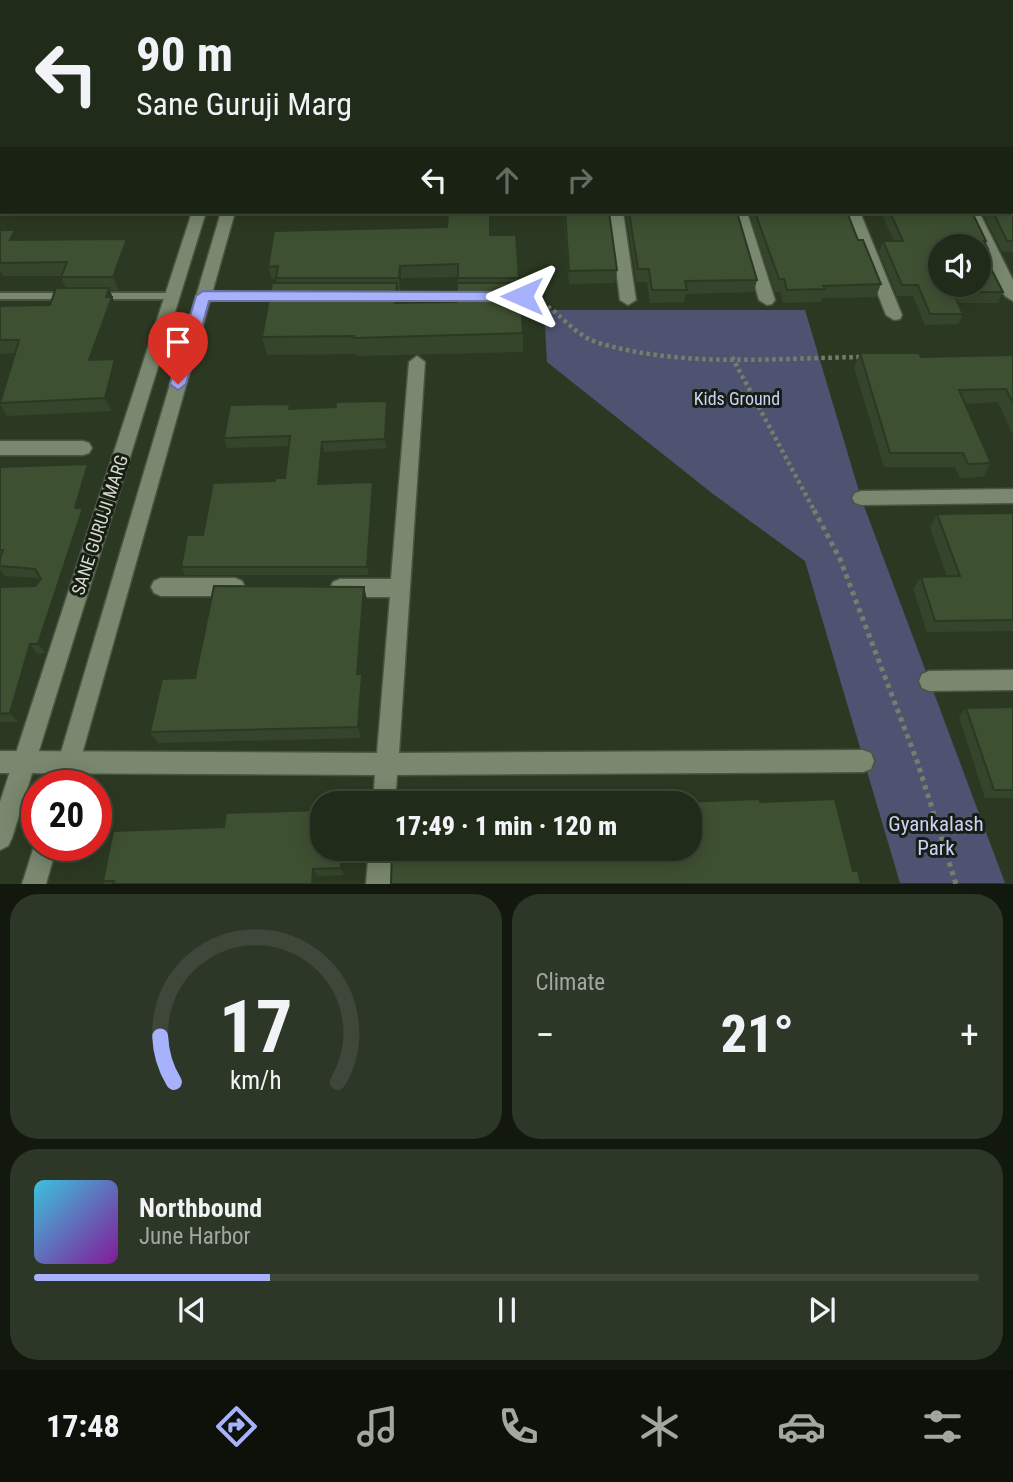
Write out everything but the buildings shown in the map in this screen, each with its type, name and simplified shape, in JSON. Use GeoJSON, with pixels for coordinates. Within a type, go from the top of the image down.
{"type":"FeatureCollection","features":[{"type":"Feature","properties":{"kind":"street","name":"SANE GURUJI MARG"},"geometry":{"type":"LineString","coordinates":[[0,838],[198,214]]}},
{"type":"Feature","properties":{"kind":"street","name":"SANE GURUJI MARG"},"geometry":{"type":"LineString","coordinates":[[67,770],[227,214]]}},
{"type":"Feature","properties":{"kind":"street"},"geometry":{"type":"LineString","coordinates":[[616,214],[628,300]]}},
{"type":"Feature","properties":{"kind":"street"},"geometry":{"type":"LineString","coordinates":[[741,214],[767,300]]}},
{"type":"Feature","properties":{"kind":"street"},"geometry":{"type":"LineString","coordinates":[[854,214],[894,315]]}},
{"type":"Feature","properties":{"kind":"street"},"geometry":{"type":"LineString","coordinates":[[973,214],[1013,296]]}},
{"type":"Feature","properties":{"kind":"street"},"geometry":{"type":"LineString","coordinates":[[385,791],[417,362]]}},
{"type":"Feature","properties":{"kind":"street"},"geometry":{"type":"LineString","coordinates":[[0,448],[83,448]]}},
{"type":"Feature","properties":{"kind":"street"},"geometry":{"type":"LineString","coordinates":[[861,498],[1013,496]]}},
{"type":"Feature","properties":{"kind":"street"},"geometry":{"type":"LineString","coordinates":[[161,587],[254,587]]}},
{"type":"Feature","properties":{"kind":"street"},"geometry":{"type":"LineString","coordinates":[[321,588],[401,588]]}},
{"type":"Feature","properties":{"kind":"street"},"geometry":{"type":"LineString","coordinates":[[929,681],[1013,680]]}},
{"type":"Feature","properties":{"kind":"street"},"geometry":{"type":"LineString","coordinates":[[0,762],[387,764],[863,761]]}},
{"type":"Feature","properties":{"kind":"street"},"geometry":{"type":"LineString","coordinates":[[34,884],[40,861]]}},
{"type":"Feature","properties":{"kind":"street"},"geometry":{"type":"LineString","coordinates":[[378,884],[380,861]]}},
{"type":"Feature","properties":{"kind":"lane"},"geometry":{"type":"LineString","coordinates":[[0,296],[79,296]]}},
{"type":"Feature","properties":{"kind":"lane"},"geometry":{"type":"LineString","coordinates":[[93,296],[172,296]]}},
{"type":"Feature","properties":{"kind":"lane"},"geometry":{"type":"LineString","coordinates":[[203,296],[287,296]]}},
{"type":"Feature","properties":{"kind":"lane"},"geometry":{"type":"LineString","coordinates":[[370,296],[481,296]]}},
{"type":"Feature","properties":{"kind":"path"},"geometry":{"type":"LineString","coordinates":[[522,296],[538,298],[550,304],[566,326],[595,342],[628,350],[678,356],[866,357]]}},
{"type":"Feature","properties":{"kind":"path"},"geometry":{"type":"LineString","coordinates":[[732,357],[840,558],[917,761],[956,884]]}},
{"type":"Feature","properties":{"kind":"green space"},"geometry":{"type":"Polygon","coordinates":[[[544,310],[805,310],[861,498],[1005,883],[900,883],[805,561],[713,494],[547,362],[544,310]]]}},
{"type":"Feature","properties":{"kind":"route"},"geometry":{"type":"LineString","coordinates":[[178,384],[203,296],[522,296]]}},
{"type":"Feature","properties":{"kind":"park label","name":"Kids Ground"},"geometry":{"type":"Point","coordinates":[737,399]}},
{"type":"Feature","properties":{"kind":"park label","name":"Gyankalash Park"},"geometry":{"type":"Point","coordinates":[936,836]}}]}
